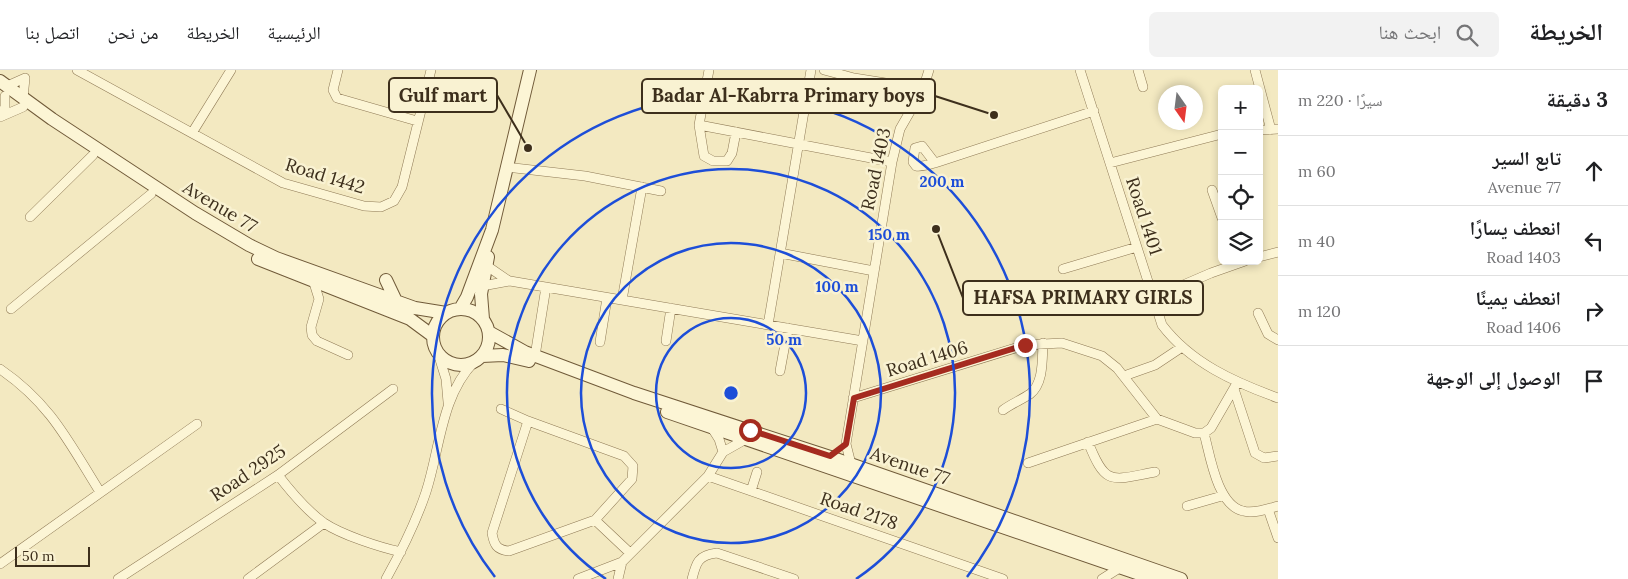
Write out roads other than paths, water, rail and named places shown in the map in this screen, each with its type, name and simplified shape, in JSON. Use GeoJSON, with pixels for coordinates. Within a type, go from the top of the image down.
{"type":"FeatureCollection","features":[{"type":"Feature","properties":{"kind":"street","name":"Road 1442"},"geometry":{"type":"LineString","coordinates":[[77,70],[283,183],[364,206],[381,207],[394,201],[402,187],[431,70]]}},
{"type":"Feature","properties":{"kind":"street"},"geometry":{"type":"LineString","coordinates":[[192,133],[231,70]]}},
{"type":"Feature","properties":{"kind":"street"},"geometry":{"type":"LineString","coordinates":[[338,70],[333,90],[337,98],[417,121]]}},
{"type":"Feature","properties":{"kind":"street"},"geometry":{"type":"LineString","coordinates":[[386,579],[401,552],[426,494],[447,410],[457,384],[487,349],[489,332],[483,319],[482,286],[506,167],[530,70]]}},
{"type":"Feature","properties":{"kind":"street"},"geometry":{"type":"LineString","coordinates":[[709,70],[699,126],[703,154],[713,161],[722,162],[730,158],[736,132]]}},
{"type":"Feature","properties":{"kind":"street"},"geometry":{"type":"LineString","coordinates":[[768,325],[811,70]]}},
{"type":"Feature","properties":{"kind":"street"},"geometry":{"type":"LineString","coordinates":[[824,70],[854,78],[924,89]]}},
{"type":"Feature","properties":{"kind":"street","name":"Road 1403"},"geometry":{"type":"LineString","coordinates":[[851,464],[846,444],[892,162],[900,129],[924,89],[929,70]]}},
{"type":"Feature","properties":{"kind":"street","name":"Road 1401"},"geometry":{"type":"LineString","coordinates":[[1080,70],[1162,325],[1190,355],[1236,386],[1278,398]]}},
{"type":"Feature","properties":{"kind":"street"},"geometry":{"type":"LineString","coordinates":[[1138,70],[1143,87]]}},
{"type":"Feature","properties":{"kind":"street"},"geometry":{"type":"LineString","coordinates":[[1255,70],[1275,129]]}},
{"type":"Feature","properties":{"kind":"street"},"geometry":{"type":"LineString","coordinates":[[0,117],[5,107],[3,89],[27,74]]}},
{"type":"Feature","properties":{"kind":"street"},"geometry":{"type":"LineString","coordinates":[[0,117],[23,102],[27,74]]}},
{"type":"Feature","properties":{"kind":"street","name":"Avenue 77"},"geometry":{"type":"LineString","coordinates":[[3,89],[195,213],[249,245],[276,258],[422,310],[446,313]]}},
{"type":"Feature","properties":{"kind":"street","name":"Avenue 77"},"geometry":{"type":"LineString","coordinates":[[23,102],[93,155],[151,194],[246,253],[314,283],[410,319],[433,336]]}},
{"type":"Feature","properties":{"kind":"street"},"geometry":{"type":"LineString","coordinates":[[935,163],[1094,111]]}},
{"type":"Feature","properties":{"kind":"street"},"geometry":{"type":"LineString","coordinates":[[699,126],[892,162]]}},
{"type":"Feature","properties":{"kind":"street"},"geometry":{"type":"LineString","coordinates":[[1110,164],[1218,135]]}},
{"type":"Feature","properties":{"kind":"street"},"geometry":{"type":"LineString","coordinates":[[30,216],[93,155]]}},
{"type":"Feature","properties":{"kind":"street"},"geometry":{"type":"LineString","coordinates":[[506,167],[585,176],[661,191]]}},
{"type":"Feature","properties":{"kind":"street"},"geometry":{"type":"LineString","coordinates":[[622,300],[642,187]]}},
{"type":"Feature","properties":{"kind":"street"},"geometry":{"type":"LineString","coordinates":[[1212,190],[1218,207]]}},
{"type":"Feature","properties":{"kind":"street"},"geometry":{"type":"LineString","coordinates":[[11,309],[151,194]]}},
{"type":"Feature","properties":{"kind":"street"},"geometry":{"type":"LineString","coordinates":[[460,309],[468,297],[492,230]]}},
{"type":"Feature","properties":{"kind":"street"},"geometry":{"type":"LineString","coordinates":[[1063,269],[1137,247]]}},
{"type":"Feature","properties":{"kind":"street"},"geometry":{"type":"LineString","coordinates":[[1263,256],[1278,252]]}},
{"type":"Feature","properties":{"kind":"street"},"geometry":{"type":"LineString","coordinates":[[780,253],[874,271]]}},
{"type":"Feature","properties":{"kind":"street"},"geometry":{"type":"LineString","coordinates":[[1154,298],[1232,265]]}},
{"type":"Feature","properties":{"kind":"street"},"geometry":{"type":"LineString","coordinates":[[487,266],[510,281]]}},
{"type":"Feature","properties":{"kind":"street"},"geometry":{"type":"LineString","coordinates":[[386,280],[396,301]]}},
{"type":"Feature","properties":{"kind":"street"},"geometry":{"type":"LineString","coordinates":[[482,286],[510,281],[863,341]]}},
{"type":"Feature","properties":{"kind":"street"},"geometry":{"type":"LineString","coordinates":[[314,283],[319,299],[311,327],[312,335],[317,340],[348,355]]}},
{"type":"Feature","properties":{"kind":"street"},"geometry":{"type":"LineString","coordinates":[[535,356],[546,287]]}},
{"type":"Feature","properties":{"kind":"street"},"geometry":{"type":"LineString","coordinates":[[319,299],[335,291]]}},
{"type":"Feature","properties":{"kind":"street"},"geometry":{"type":"LineString","coordinates":[[600,342],[607,298]]}},
{"type":"Feature","properties":{"kind":"street"},"geometry":{"type":"LineString","coordinates":[[666,341],[671,308]]}},
{"type":"Feature","properties":{"kind":"street"},"geometry":{"type":"LineString","coordinates":[[447,410],[446,379],[433,336],[437,324],[446,313],[460,309],[473,311],[483,319]]}},
{"type":"Feature","properties":{"kind":"street"},"geometry":{"type":"LineString","coordinates":[[1258,313],[1268,334],[1278,340]]}},
{"type":"Feature","properties":{"kind":"street"},"geometry":{"type":"LineString","coordinates":[[780,371],[788,328]]}},
{"type":"Feature","properties":{"kind":"street","name":"Avenue 77"},"geometry":{"type":"LineString","coordinates":[[489,332],[506,343],[535,356],[634,393],[830,456],[1181,579]]}},
{"type":"Feature","properties":{"kind":"street"},"geometry":{"type":"LineString","coordinates":[[1003,410],[1032,392],[1037,386],[1040,379],[1043,343]]}},
{"type":"Feature","properties":{"kind":"street","name":"Road 1406"},"geometry":{"type":"LineString","coordinates":[[854,398],[1025,345],[1066,343],[1102,356],[1124,376],[1157,419]]}},
{"type":"Feature","properties":{"kind":"street"},"geometry":{"type":"LineString","coordinates":[[1124,376],[1155,365],[1182,347]]}},
{"type":"Feature","properties":{"kind":"street"},"geometry":{"type":"LineString","coordinates":[[437,350],[449,362],[466,364],[478,359]]}},
{"type":"Feature","properties":{"kind":"street","name":"Avenue 77"},"geometry":{"type":"LineString","coordinates":[[478,359],[503,355],[523,358],[712,428],[1154,579]]}},
{"type":"Feature","properties":{"kind":"street"},"geometry":{"type":"LineString","coordinates":[[0,369],[21,383],[52,414],[100,492]]}},
{"type":"Feature","properties":{"kind":"street"},"geometry":{"type":"LineString","coordinates":[[1028,463],[1157,419],[1195,433],[1204,433],[1211,428],[1236,386]]}},
{"type":"Feature","properties":{"kind":"street"},"geometry":{"type":"LineString","coordinates":[[1236,386],[1255,453],[1264,458],[1278,456]]}},
{"type":"Feature","properties":{"kind":"street","name":"Road 2925"},"geometry":{"type":"LineString","coordinates":[[118,579],[278,475],[393,389]]}},
{"type":"Feature","properties":{"kind":"street"},"geometry":{"type":"LineString","coordinates":[[502,409],[528,421],[624,456],[633,466],[632,479],[595,520],[509,552],[500,550],[494,544],[492,533],[528,421]]}},
{"type":"Feature","properties":{"kind":"street"},"geometry":{"type":"LineString","coordinates":[[0,564],[197,424]]}},
{"type":"Feature","properties":{"kind":"street"},"geometry":{"type":"LineString","coordinates":[[712,428],[719,439],[723,452]]}},
{"type":"Feature","properties":{"kind":"street"},"geometry":{"type":"LineString","coordinates":[[1204,433],[1222,496],[1230,505],[1243,512],[1278,506]]}},
{"type":"Feature","properties":{"kind":"street"},"geometry":{"type":"LineString","coordinates":[[578,579],[622,562],[708,476],[723,452],[734,444],[746,439]]}},
{"type":"Feature","properties":{"kind":"street"},"geometry":{"type":"LineString","coordinates":[[1088,442],[1100,470],[1111,478],[1155,472]]}},
{"type":"Feature","properties":{"kind":"street"},"geometry":{"type":"LineString","coordinates":[[830,456],[846,444]]}},
{"type":"Feature","properties":{"kind":"street"},"geometry":{"type":"LineString","coordinates":[[751,491],[758,472]]}},
{"type":"Feature","properties":{"kind":"street"},"geometry":{"type":"LineString","coordinates":[[278,475],[294,496],[324,523],[380,547],[401,552]]}},
{"type":"Feature","properties":{"kind":"street","name":"Road 2178"},"geometry":{"type":"LineString","coordinates":[[708,476],[1000,578]]}},
{"type":"Feature","properties":{"kind":"street"},"geometry":{"type":"LineString","coordinates":[[1187,506],[1222,496]]}},
{"type":"Feature","properties":{"kind":"street"},"geometry":{"type":"LineString","coordinates":[[1268,509],[1278,538]]}},
{"type":"Feature","properties":{"kind":"street"},"geometry":{"type":"LineString","coordinates":[[595,520],[630,553]]}},
{"type":"Feature","properties":{"kind":"street"},"geometry":{"type":"LineString","coordinates":[[248,579],[324,523]]}},
{"type":"Feature","properties":{"kind":"street"},"geometry":{"type":"LineString","coordinates":[[692,579],[696,561],[705,554],[716,553],[768,575],[794,579]]}},
{"type":"Feature","properties":{"kind":"street"},"geometry":{"type":"LineString","coordinates":[[1103,561],[1104,577],[1120,567]]}},
{"type":"Feature","properties":{"kind":"street"},"geometry":{"type":"LineString","coordinates":[[618,579],[622,562]]}},
{"type":"Feature","properties":{"kind":"place","name":"Badar Al-Kabrra Primary boys"},"geometry":{"type":"Point","coordinates":[994,115]}},
{"type":"Feature","properties":{"kind":"place","name":"Gulf mart"},"geometry":{"type":"Point","coordinates":[528,148]}},
{"type":"Feature","properties":{"kind":"place","name":"HAFSA PRIMARY GIRLS"},"geometry":{"type":"Point","coordinates":[936,229]}}]}
